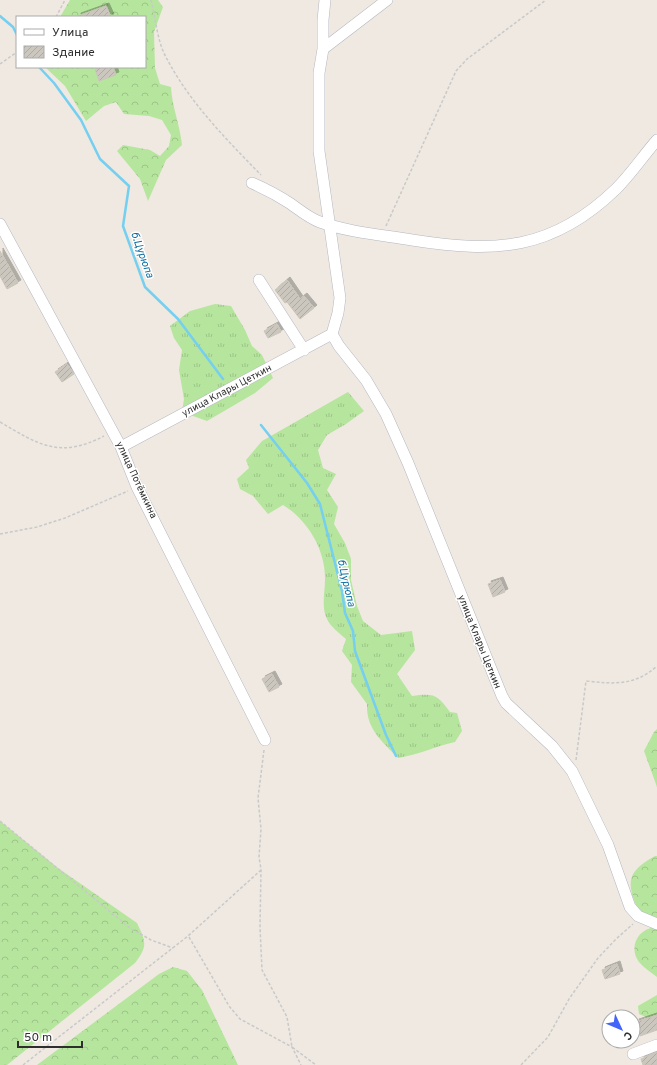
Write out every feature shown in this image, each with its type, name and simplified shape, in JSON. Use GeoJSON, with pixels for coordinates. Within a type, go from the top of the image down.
{"type":"FeatureCollection","features":[{"type":"Feature","properties":{"kind":"street"},"geometry":{"type":"LineString","coordinates":[[325,0],[323,49],[319,73],[320,151],[328,225],[340,298],[338,314],[332,334]]}},
{"type":"Feature","properties":{"kind":"street"},"geometry":{"type":"LineString","coordinates":[[323,49],[387,0]]}},
{"type":"Feature","properties":{"kind":"street"},"geometry":{"type":"LineString","coordinates":[[252,183],[272,192],[310,217],[328,225],[382,235],[479,247],[514,245],[531,241],[567,225],[599,204],[617,188],[657,140]]}},
{"type":"Feature","properties":{"kind":"street","name":"улица Потёмкина"},"geometry":{"type":"LineString","coordinates":[[0,224],[122,447],[138,487],[265,740]]}},
{"type":"Feature","properties":{"kind":"street"},"geometry":{"type":"LineString","coordinates":[[259,280],[304,350]]}},
{"type":"Feature","properties":{"kind":"street","name":"улица Клары Цеткин"},"geometry":{"type":"LineString","coordinates":[[122,447],[332,334],[338,346],[366,380],[386,414],[408,463],[502,696],[506,703],[563,756],[572,771],[608,845],[630,907],[640,917]]}},
{"type":"Feature","properties":{"kind":"street"},"geometry":{"type":"LineString","coordinates":[[640,917],[657,924]]}},
{"type":"Feature","properties":{"kind":"street"},"geometry":{"type":"LineString","coordinates":[[633,1054],[657,1045]]}},
{"type":"Feature","properties":{"kind":"path"},"geometry":{"type":"LineString","coordinates":[[57,16],[65,0]]}},
{"type":"Feature","properties":{"kind":"path"},"geometry":{"type":"LineString","coordinates":[[151,0],[166,59],[188,93],[233,147],[264,179],[272,192]]}},
{"type":"Feature","properties":{"kind":"path"},"geometry":{"type":"LineString","coordinates":[[382,235],[456,71],[467,59],[546,0]]}},
{"type":"Feature","properties":{"kind":"path"},"geometry":{"type":"LineString","coordinates":[[0,64],[16,53]]}},
{"type":"Feature","properties":{"kind":"path"},"geometry":{"type":"LineString","coordinates":[[0,422],[33,441],[47,446],[65,449],[77,448],[113,432]]}},
{"type":"Feature","properties":{"kind":"path"},"geometry":{"type":"LineString","coordinates":[[0,534],[37,527],[65,518],[138,487]]}},
{"type":"Feature","properties":{"kind":"path"},"geometry":{"type":"LineString","coordinates":[[572,771],[576,761],[586,681],[605,683],[628,682],[646,676],[657,666]]}},
{"type":"Feature","properties":{"kind":"path"},"geometry":{"type":"LineString","coordinates":[[265,740],[258,798],[261,829],[259,857],[261,869],[260,927],[262,970],[287,1017],[292,1047],[301,1065]]}},
{"type":"Feature","properties":{"kind":"path"},"geometry":{"type":"LineString","coordinates":[[0,821],[130,928],[151,940],[173,948]]}},
{"type":"Feature","properties":{"kind":"path"},"geometry":{"type":"LineString","coordinates":[[23,1065],[188,936],[261,869]]}},
{"type":"Feature","properties":{"kind":"path"},"geometry":{"type":"LineString","coordinates":[[521,1065],[548,1037],[576,988],[598,958],[640,917]]}},
{"type":"Feature","properties":{"kind":"path"},"geometry":{"type":"LineString","coordinates":[[188,936],[229,1006],[240,1019],[292,1047],[316,1065]]}},
{"type":"Feature","properties":{"kind":"green space"},"geometry":{"type":"Polygon","coordinates":[[[70,0],[158,0],[163,7],[154,32],[155,68],[160,84],[171,87],[182,145],[166,160],[148,201],[140,179],[117,151],[123,145],[150,150],[160,156],[169,146],[171,135],[162,120],[149,116],[124,114],[116,102],[104,106],[86,121],[65,86],[46,68],[146,68],[146,16],[61,16],[70,0]]]}},
{"type":"Feature","properties":{"kind":"green space"},"geometry":{"type":"Polygon","coordinates":[[[215,304],[231,306],[245,330],[252,346],[262,355],[273,378],[255,393],[207,421],[182,412],[184,399],[179,370],[182,350],[174,338],[170,326],[190,311],[215,304]]]}},
{"type":"Feature","properties":{"kind":"green space"},"geometry":{"type":"Polygon","coordinates":[[[348,392],[364,411],[327,435],[318,450],[323,468],[336,474],[327,490],[338,507],[334,524],[345,543],[351,559],[351,580],[357,606],[363,621],[381,635],[412,631],[415,650],[397,674],[412,696],[434,696],[442,701],[450,712],[457,713],[462,731],[455,742],[398,758],[372,728],[367,713],[367,704],[351,682],[352,665],[342,651],[346,639],[335,630],[325,614],[325,569],[319,547],[314,537],[300,519],[283,505],[268,514],[253,496],[240,489],[237,479],[249,468],[246,460],[262,441],[348,392]]]}},
{"type":"Feature","properties":{"kind":"green space"},"geometry":{"type":"Polygon","coordinates":[[[657,729],[657,787],[644,751],[657,729]]]}},
{"type":"Feature","properties":{"kind":"green space"},"geometry":{"type":"Polygon","coordinates":[[[0,821],[58,868],[137,923],[144,940],[144,948],[135,963],[7,1065],[0,1065],[0,821]]]}},
{"type":"Feature","properties":{"kind":"green space"},"geometry":{"type":"Polygon","coordinates":[[[657,856],[657,919],[639,912],[631,886],[631,879],[638,867],[657,856]]]}},
{"type":"Feature","properties":{"kind":"green space"},"geometry":{"type":"Polygon","coordinates":[[[649,928],[657,928],[657,977],[639,962],[634,950],[636,940],[640,935],[649,928]]]}},
{"type":"Feature","properties":{"kind":"green space"},"geometry":{"type":"Polygon","coordinates":[[[173,967],[187,971],[202,990],[238,1065],[37,1065],[159,974],[173,967]]]}},
{"type":"Feature","properties":{"kind":"green space"},"geometry":{"type":"Polygon","coordinates":[[[657,995],[657,1015],[648,1018],[641,1015],[641,1009],[638,1009],[638,1006],[657,995]]]}},
{"type":"Feature","properties":{"kind":"building"},"geometry":{"type":"Polygon","coordinates":[[[106,6],[111,16],[78,16],[106,6]]]}},
{"type":"Feature","properties":{"kind":"building"},"geometry":{"type":"Polygon","coordinates":[[[113,68],[116,75],[99,81],[95,69],[113,68]]]}},
{"type":"Feature","properties":{"kind":"building"},"geometry":{"type":"Polygon","coordinates":[[[0,251],[18,283],[7,289],[0,276],[0,251]]]}},
{"type":"Feature","properties":{"kind":"building"},"geometry":{"type":"Polygon","coordinates":[[[287,280],[300,299],[304,296],[314,308],[300,319],[287,302],[285,303],[275,290],[287,280]]]}},
{"type":"Feature","properties":{"kind":"building"},"geometry":{"type":"Polygon","coordinates":[[[277,324],[281,332],[268,338],[264,331],[277,324]]]}},
{"type":"Feature","properties":{"kind":"building"},"geometry":{"type":"Polygon","coordinates":[[[67,364],[74,374],[62,382],[55,372],[67,364]]]}},
{"type":"Feature","properties":{"kind":"building"},"geometry":{"type":"Polygon","coordinates":[[[500,580],[505,592],[493,597],[488,584],[500,580]]]}},
{"type":"Feature","properties":{"kind":"building"},"geometry":{"type":"Polygon","coordinates":[[[272,674],[279,687],[269,692],[262,679],[272,674]]]}},
{"type":"Feature","properties":{"kind":"building"},"geometry":{"type":"Polygon","coordinates":[[[617,964],[620,974],[605,979],[602,970],[617,964]]]}},
{"type":"Feature","properties":{"kind":"building"},"geometry":{"type":"Polygon","coordinates":[[[657,1015],[657,1030],[641,1036],[641,1020],[657,1015]]]}},
{"type":"Feature","properties":{"kind":"building"},"geometry":{"type":"Polygon","coordinates":[[[657,1052],[657,1065],[643,1065],[641,1059],[657,1052]]]}},
{"type":"Feature","properties":{"kind":"waterway","name":"б.Цурюпа"},"geometry":{"type":"LineString","coordinates":[[0,16],[13,27],[16,33]]}},
{"type":"Feature","properties":{"kind":"waterway","name":"б.Цурюпа"},"geometry":{"type":"LineString","coordinates":[[40,68],[54,83],[81,120],[100,159],[129,186],[123,226],[145,287],[178,319],[223,379]]}},
{"type":"Feature","properties":{"kind":"waterway","name":"б.Цурюпа"},"geometry":{"type":"LineString","coordinates":[[261,425],[307,483],[320,504],[342,591],[345,613],[353,631],[355,651],[386,735],[396,756]]}}]}
